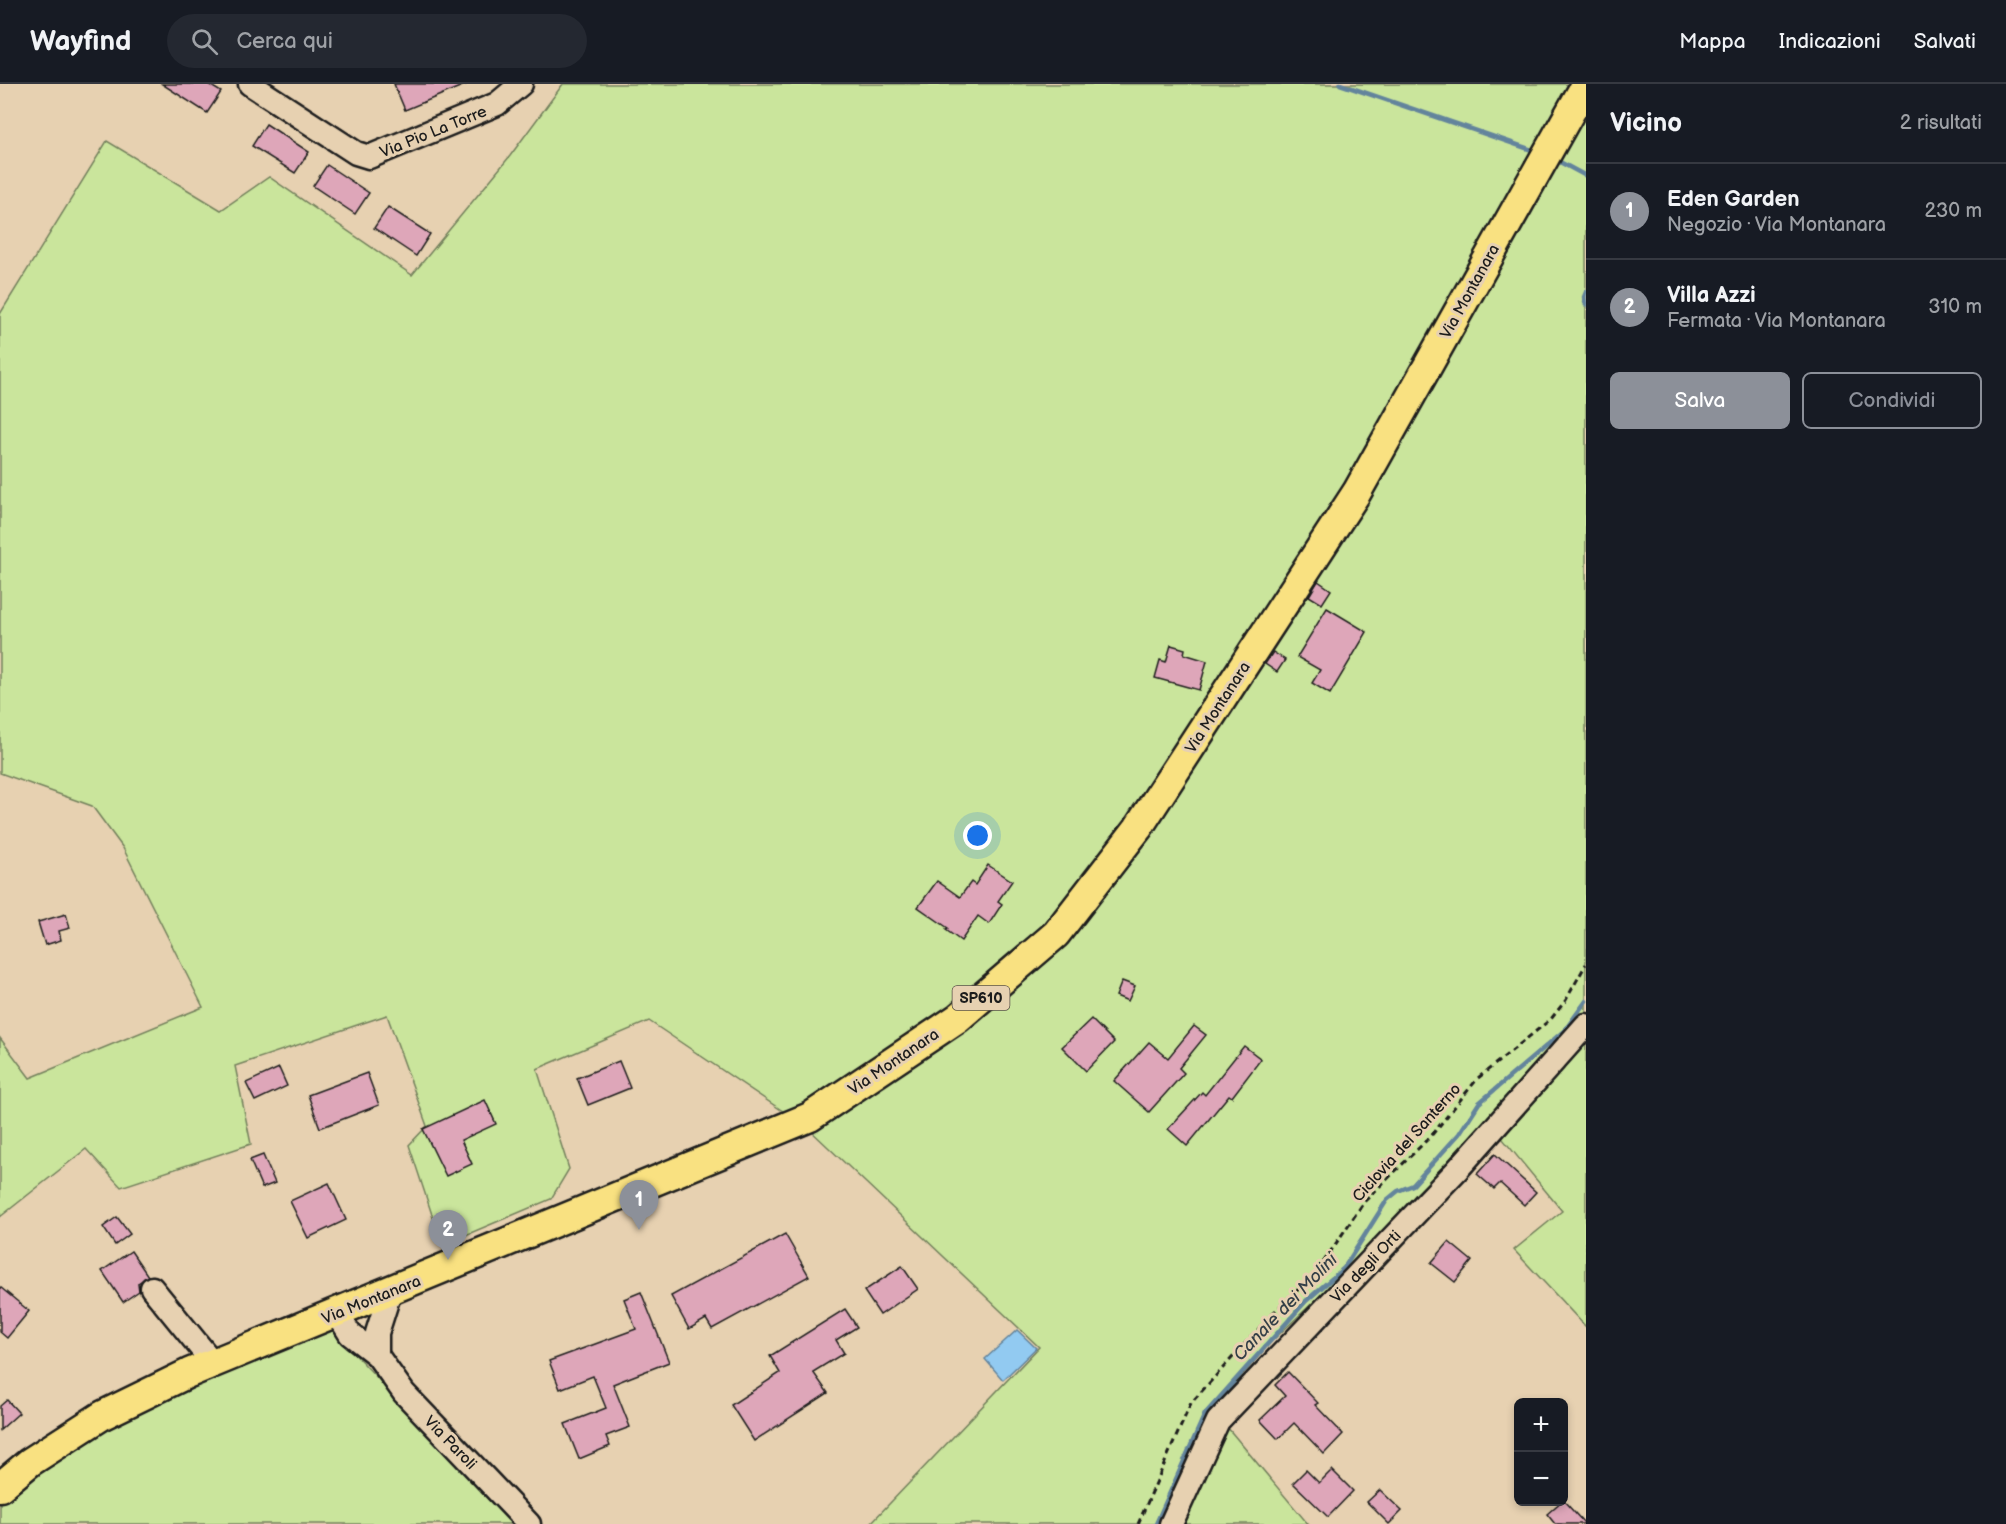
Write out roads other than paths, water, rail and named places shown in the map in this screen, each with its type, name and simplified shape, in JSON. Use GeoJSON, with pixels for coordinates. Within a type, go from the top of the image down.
{"type":"FeatureCollection","features":[{"type":"Feature","properties":{"kind":"main road","name":"Via Montanara"},"geometry":{"type":"LineString","coordinates":[[0,1487],[30,1462],[103,1414],[213,1363],[810,1117],[958,1018],[1056,934],[1138,828],[1357,492],[1586,84]]}},
{"type":"Feature","properties":{"kind":"street","name":"Via Pio La Torre"},"geometry":{"type":"LineString","coordinates":[[250,84],[357,153],[369,157],[497,104],[521,84]]}},
{"type":"Feature","properties":{"kind":"street","name":"Via degli Orti"},"geometry":{"type":"LineString","coordinates":[[1171,1524],[1218,1421],[1457,1170],[1586,1026]]}},
{"type":"Feature","properties":{"kind":"street"},"geometry":{"type":"LineString","coordinates":[[152,1288],[213,1363]]}},
{"type":"Feature","properties":{"kind":"street"},"geometry":{"type":"LineString","coordinates":[[377,1344],[390,1292]]}},
{"type":"Feature","properties":{"kind":"street","name":"Via Paroli"},"geometry":{"type":"LineString","coordinates":[[349,1308],[377,1344],[404,1392],[530,1524]]}},
{"type":"Feature","properties":{"kind":"water"},"geometry":{"type":"Polygon","coordinates":[[[1017,1330],[1036,1348],[1003,1380],[985,1359],[1017,1330]]]}},
{"type":"Feature","properties":{"kind":"waterway"},"geometry":{"type":"LineString","coordinates":[[1340,84],[1532,150]]}},
{"type":"Feature","properties":{"kind":"waterway"},"geometry":{"type":"LineString","coordinates":[[1558,161],[1586,176]]}},
{"type":"Feature","properties":{"kind":"waterway"},"geometry":{"type":"LineString","coordinates":[[1586,292],[1584,297],[1586,305]]}},
{"type":"Feature","properties":{"kind":"waterway","name":"Canale dei Molini"},"geometry":{"type":"LineString","coordinates":[[1156,1524],[1205,1414],[1306,1301],[1344,1268],[1387,1200],[1398,1191],[1413,1185],[1459,1134],[1479,1103],[1565,1030],[1586,1001]]}},
{"type":"Feature","properties":{"kind":"place","name":"Eden Garden"},"geometry":{"type":"Point","coordinates":[639,1230]}},
{"type":"Feature","properties":{"kind":"place","name":"Villa Azzi"},"geometry":{"type":"Point","coordinates":[448,1260]}}]}
